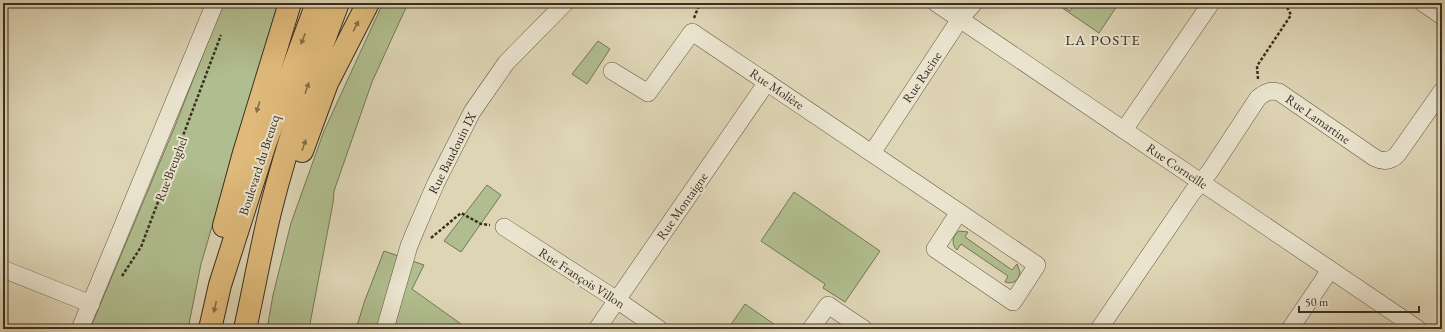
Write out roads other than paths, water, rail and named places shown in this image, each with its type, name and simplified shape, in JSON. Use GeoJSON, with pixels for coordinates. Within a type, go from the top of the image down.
{"type":"FeatureCollection","features":[{"type":"Feature","properties":{"kind":"highway"},"geometry":{"type":"LineString","coordinates":[[220,285],[218,249],[290,3]]}},
{"type":"Feature","properties":{"kind":"highway","name":"Boulevard du Breucq"},"geometry":{"type":"LineString","coordinates":[[210,329],[220,285],[265,144],[317,3]]}},
{"type":"Feature","properties":{"kind":"highway","name":"Boulevard du Breucq"},"geometry":{"type":"LineString","coordinates":[[245,329],[271,208],[286,153],[312,73],[338,3]]}},
{"type":"Feature","properties":{"kind":"highway"},"geometry":{"type":"LineString","coordinates":[[254,288],[327,83],[368,3]]}},
{"type":"Feature","properties":{"kind":"street","name":"Rue Breughel"},"geometry":{"type":"LineString","coordinates":[[80,329],[215,3]]}},
{"type":"Feature","properties":{"kind":"street","name":"Rue Baudouin IX"},"geometry":{"type":"LineString","coordinates":[[385,329],[410,246],[436,183],[472,112],[506,64],[565,3]]}},
{"type":"Feature","properties":{"kind":"street","name":"Rue Corneille"},"geometry":{"type":"LineString","coordinates":[[936,3],[1418,329]]}},
{"type":"Feature","properties":{"kind":"street","name":"Rue Racine"},"geometry":{"type":"LineString","coordinates":[[872,153],[960,19],[974,3]]}},
{"type":"Feature","properties":{"kind":"street"},"geometry":{"type":"LineString","coordinates":[[1124,130],[1211,3]]}},
{"type":"Feature","properties":{"kind":"street"},"geometry":{"type":"LineString","coordinates":[[1423,3],[1442,16]]}},
{"type":"Feature","properties":{"kind":"street","name":"Rue Molière"},"geometry":{"type":"LineString","coordinates":[[612,71],[648,93],[692,32],[960,212],[1037,265],[1013,302],[935,249],[960,212]]}},
{"type":"Feature","properties":{"kind":"street","name":"Rue Montaigne"},"geometry":{"type":"LineString","coordinates":[[597,329],[767,82]]}},
{"type":"Feature","properties":{"kind":"street","name":"Rue Lamartine"},"geometry":{"type":"LineString","coordinates":[[1201,182],[1210,171],[1258,98],[1268,91],[1279,92],[1375,158],[1385,160],[1391,159],[1397,155],[1442,90]]}},
{"type":"Feature","properties":{"kind":"street"},"geometry":{"type":"LineString","coordinates":[[1099,329],[1201,182]]}},
{"type":"Feature","properties":{"kind":"street","name":"Rue François Villon"},"geometry":{"type":"LineString","coordinates":[[504,227],[659,329]]}},
{"type":"Feature","properties":{"kind":"street"},"geometry":{"type":"LineString","coordinates":[[3,269],[91,304]]}},
{"type":"Feature","properties":{"kind":"street"},"geometry":{"type":"LineString","coordinates":[[1290,329],[1330,270]]}},
{"type":"Feature","properties":{"kind":"street"},"geometry":{"type":"LineString","coordinates":[[811,329],[828,305],[864,329]]}},
{"type":"Feature","properties":{"kind":"district","name":"LA POSTE"},"geometry":{"type":"Point","coordinates":[1103,39]}}]}
